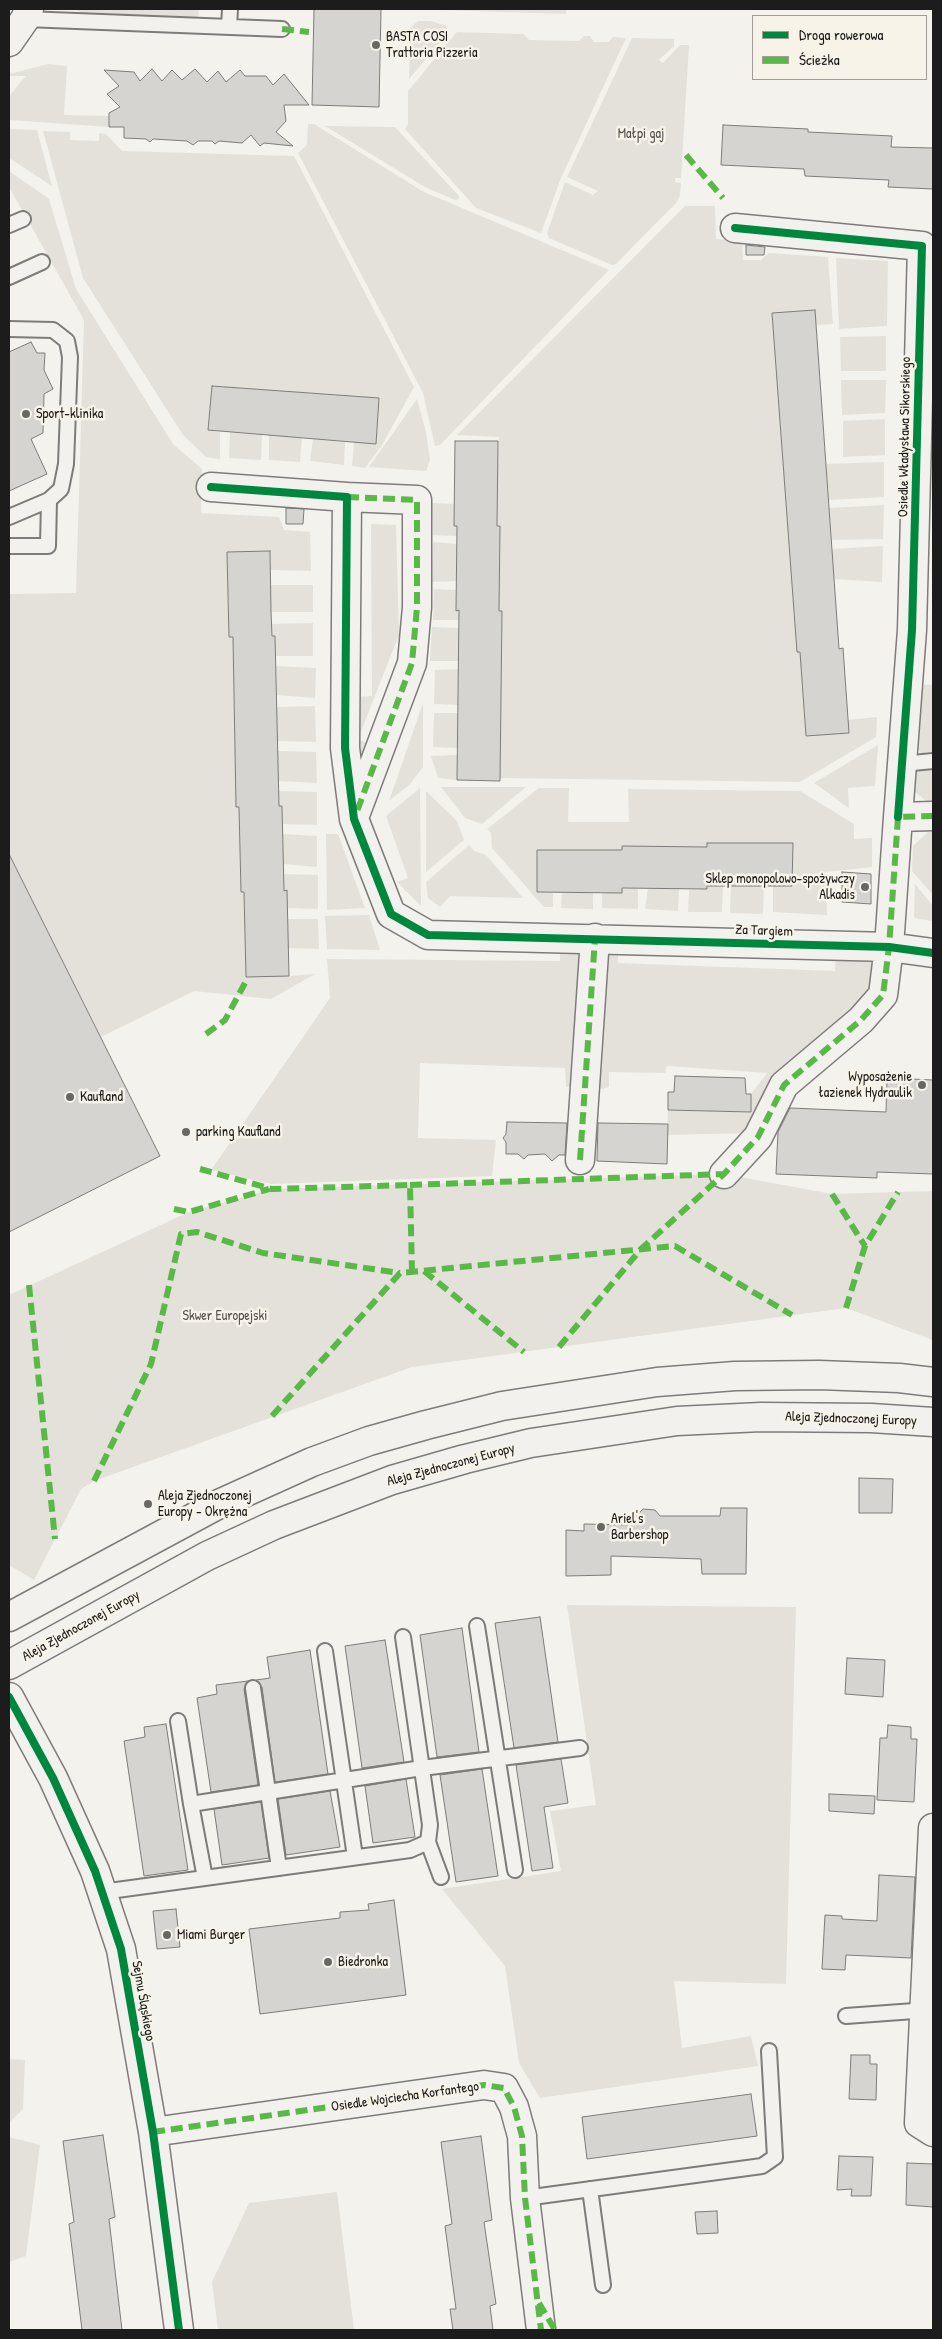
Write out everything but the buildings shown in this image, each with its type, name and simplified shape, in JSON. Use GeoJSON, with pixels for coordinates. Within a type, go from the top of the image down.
{"type":"FeatureCollection","features":[{"type":"Feature","properties":{"kind":"street"},"geometry":{"type":"LineString","coordinates":[[9,42],[27,14]]}},
{"type":"Feature","properties":{"kind":"street","name":"Osiedle Władysława Sikorskiego"},"geometry":{"type":"LineString","coordinates":[[724,1174],[758,1137],[784,1085],[861,1020],[883,995],[889,947],[912,630],[922,246],[735,228]]}},
{"type":"Feature","properties":{"kind":"street"},"geometry":{"type":"LineString","coordinates":[[211,487],[417,500],[417,607],[412,663],[354,819]]}},
{"type":"Feature","properties":{"kind":"street","name":"Za Targiem"},"geometry":{"type":"LineString","coordinates":[[347,497],[345,748],[354,819],[390,914],[428,935],[889,947],[933,953]]}},
{"type":"Feature","properties":{"kind":"street"},"geometry":{"type":"LineString","coordinates":[[898,817],[933,816]]}},
{"type":"Feature","properties":{"kind":"street"},"geometry":{"type":"LineString","coordinates":[[580,1160],[594,938]]}},
{"type":"Feature","properties":{"kind":"street"},"geometry":{"type":"LineString","coordinates":[[9,1617],[219,1504],[312,1462],[369,1441],[483,1411],[567,1394],[657,1382],[735,1376],[899,1378],[933,1382]]}},
{"type":"Feature","properties":{"kind":"street","name":"Aleja Zjednoczonej Europy"},"geometry":{"type":"LineString","coordinates":[[9,1665],[207,1556],[274,1525],[392,1480],[465,1459],[531,1444],[677,1421],[761,1417],[871,1418],[933,1422]]}},
{"type":"Feature","properties":{"kind":"street"},"geometry":{"type":"LineString","coordinates":[[9,1602],[46,1596]]}},
{"type":"Feature","properties":{"kind":"street","name":"Sejmu Śląskiego"},"geometry":{"type":"LineString","coordinates":[[9,1697],[53,1778],[95,1871],[121,1949],[153,2132],[179,2330]]}},
{"type":"Feature","properties":{"kind":"street"},"geometry":{"type":"LineString","coordinates":[[933,1828],[929,2010],[919,2123],[933,2132]]}},
{"type":"Feature","properties":{"kind":"street","name":"Osiedle Wojciecha Korfantego"},"geometry":{"type":"LineString","coordinates":[[153,2132],[484,2085],[504,2088],[514,2107],[522,2136],[525,2198],[541,2330]]}},
{"type":"Feature","properties":{"kind":"street","name":"Osiedle Wojciecha Korfantego"},"geometry":{"type":"LineString","coordinates":[[537,2299],[555,2330]]}},
{"type":"Feature","properties":{"kind":"lane"},"geometry":{"type":"LineString","coordinates":[[229,27],[230,9]]}},
{"type":"Feature","properties":{"kind":"lane"},"geometry":{"type":"LineString","coordinates":[[27,14],[282,29]]}},
{"type":"Feature","properties":{"kind":"lane"},"geometry":{"type":"LineString","coordinates":[[9,225],[23,219]]}},
{"type":"Feature","properties":{"kind":"lane"},"geometry":{"type":"LineString","coordinates":[[9,277],[42,262]]}},
{"type":"Feature","properties":{"kind":"lane"},"geometry":{"type":"LineString","coordinates":[[9,330],[53,330],[68,341],[70,357],[66,464],[61,489],[49,500],[9,517]]}},
{"type":"Feature","properties":{"kind":"lane"},"geometry":{"type":"LineString","coordinates":[[9,546],[48,546],[49,500]]}},
{"type":"Feature","properties":{"kind":"lane"},"geometry":{"type":"LineString","coordinates":[[902,764],[933,761]]}},
{"type":"Feature","properties":{"kind":"lane"},"geometry":{"type":"LineString","coordinates":[[477,1626],[515,1870]]}},
{"type":"Feature","properties":{"kind":"lane"},"geometry":{"type":"LineString","coordinates":[[404,1637],[430,1825],[428,1842],[441,1878]]}},
{"type":"Feature","properties":{"kind":"lane"},"geometry":{"type":"LineString","coordinates":[[325,1651],[342,1780],[355,1857]]}},
{"type":"Feature","properties":{"kind":"lane"},"geometry":{"type":"LineString","coordinates":[[253,1688],[279,1868]]}},
{"type":"Feature","properties":{"kind":"lane"},"geometry":{"type":"LineString","coordinates":[[178,1722],[190,1804],[205,1878]]}},
{"type":"Feature","properties":{"kind":"lane"},"geometry":{"type":"LineString","coordinates":[[190,1804],[422,1768],[580,1748]]}},
{"type":"Feature","properties":{"kind":"lane"},"geometry":{"type":"LineString","coordinates":[[102,1892],[410,1850],[428,1842]]}},
{"type":"Feature","properties":{"kind":"lane"},"geometry":{"type":"LineString","coordinates":[[846,2016],[929,2010]]}},
{"type":"Feature","properties":{"kind":"lane"},"geometry":{"type":"LineString","coordinates":[[525,2198],[762,2166],[775,2157],[768,2051]]}},
{"type":"Feature","properties":{"kind":"lane"},"geometry":{"type":"LineString","coordinates":[[590,2189],[603,2285]]}},
{"type":"Feature","properties":{"kind":"green space"},"geometry":{"type":"Polygon","coordinates":[[[73,9],[199,9],[199,11],[198,17],[85,14],[73,9]]]}},
{"type":"Feature","properties":{"kind":"green space"},"geometry":{"type":"Polygon","coordinates":[[[408,9],[566,9],[566,14],[408,9]]]}},
{"type":"Feature","properties":{"kind":"green space"},"geometry":{"type":"Polygon","coordinates":[[[418,21],[430,21],[447,26],[448,33],[409,79],[410,28],[418,21]]]}},
{"type":"Feature","properties":{"kind":"green space"},"geometry":{"type":"Polygon","coordinates":[[[457,32],[524,34],[529,40],[579,41],[584,36],[590,36],[594,42],[608,42],[613,37],[626,38],[561,178],[541,233],[476,208],[405,129],[408,124],[408,91],[457,32]]]}},
{"type":"Feature","properties":{"kind":"green space","name":"Małpi gaj"},"geometry":{"type":"Polygon","coordinates":[[[632,38],[674,39],[674,46],[659,60],[663,63],[680,45],[689,45],[681,178],[675,178],[675,182],[681,183],[680,195],[677,202],[616,264],[612,265],[549,238],[547,233],[565,182],[593,195],[598,191],[567,177],[632,38]]]}},
{"type":"Feature","properties":{"kind":"green space"},"geometry":{"type":"Polygon","coordinates":[[[48,64],[67,66],[64,115],[110,116],[109,127],[9,120],[9,96],[26,76],[9,76],[9,74],[48,64]]]}},
{"type":"Feature","properties":{"kind":"green space"},"geometry":{"type":"Polygon","coordinates":[[[308,124],[314,124],[424,192],[609,270],[440,445],[435,446],[423,393],[298,153],[307,145],[308,124]]]}},
{"type":"Feature","properties":{"kind":"green space"},"geometry":{"type":"Polygon","coordinates":[[[325,126],[395,127],[459,196],[459,199],[455,200],[425,187],[325,126]]]}},
{"type":"Feature","properties":{"kind":"green space"},"geometry":{"type":"Polygon","coordinates":[[[9,129],[37,130],[52,186],[9,158],[9,129]]]}},
{"type":"Feature","properties":{"kind":"green space"},"geometry":{"type":"Polygon","coordinates":[[[43,131],[70,132],[70,140],[99,141],[99,133],[106,134],[122,151],[294,156],[414,387],[382,445],[365,468],[352,466],[354,442],[376,444],[379,398],[212,386],[208,430],[220,432],[220,459],[206,457],[183,435],[83,278],[43,131]]]}},
{"type":"Feature","properties":{"kind":"green space"},"geometry":{"type":"Polygon","coordinates":[[[9,171],[49,199],[76,289],[173,444],[202,469],[201,513],[279,517],[284,530],[310,532],[311,571],[271,570],[270,551],[227,552],[229,637],[233,637],[236,806],[239,807],[241,891],[244,891],[289,976],[315,974],[271,999],[194,991],[101,1037],[9,854],[9,594],[76,593],[84,320],[9,187],[9,171]]]}},
{"type":"Feature","properties":{"kind":"green space"},"geometry":{"type":"Polygon","coordinates":[[[685,206],[715,206],[716,239],[742,241],[743,260],[761,260],[769,253],[828,257],[833,324],[816,325],[815,310],[772,313],[797,651],[800,651],[806,736],[849,733],[848,720],[877,717],[876,737],[800,782],[500,778],[502,611],[499,611],[500,527],[494,526],[499,437],[457,435],[685,206]]]}},
{"type":"Feature","properties":{"kind":"green space"},"geometry":{"type":"Polygon","coordinates":[[[836,258],[888,261],[887,326],[839,329],[836,258]]]}},
{"type":"Feature","properties":{"kind":"green space"},"geometry":{"type":"Polygon","coordinates":[[[886,336],[886,371],[841,371],[840,337],[886,336]]]}},
{"type":"Feature","properties":{"kind":"green space"},"geometry":{"type":"Polygon","coordinates":[[[841,380],[886,380],[885,413],[842,415],[841,380]]]}},
{"type":"Feature","properties":{"kind":"green space"},"geometry":{"type":"Polygon","coordinates":[[[417,399],[426,432],[430,460],[426,471],[369,467],[417,399]]]}},
{"type":"Feature","properties":{"kind":"green space"},"geometry":{"type":"Polygon","coordinates":[[[885,419],[885,455],[843,457],[843,421],[885,419]]]}},
{"type":"Feature","properties":{"kind":"green space"},"geometry":{"type":"Polygon","coordinates":[[[230,432],[262,435],[261,460],[229,458],[230,432]]]}},
{"type":"Feature","properties":{"kind":"green space"},"geometry":{"type":"Polygon","coordinates":[[[269,435],[302,438],[300,462],[269,460],[269,435]]]}},
{"type":"Feature","properties":{"kind":"green space"},"geometry":{"type":"Polygon","coordinates":[[[313,439],[345,442],[344,465],[310,461],[313,439]]]}},
{"type":"Feature","properties":{"kind":"green space"},"geometry":{"type":"Polygon","coordinates":[[[884,462],[884,497],[829,500],[826,464],[884,462]]]}},
{"type":"Feature","properties":{"kind":"green space"},"geometry":{"type":"Polygon","coordinates":[[[432,503],[454,504],[454,525],[457,525],[457,536],[433,535],[432,503]]]}},
{"type":"Feature","properties":{"kind":"green space"},"geometry":{"type":"Polygon","coordinates":[[[884,505],[883,539],[832,540],[829,508],[884,505]]]}},
{"type":"Feature","properties":{"kind":"green space"},"geometry":{"type":"Polygon","coordinates":[[[371,524],[396,525],[399,635],[358,739],[373,746],[366,752],[360,752],[354,747],[356,697],[372,696],[371,524]]]}},
{"type":"Feature","properties":{"kind":"green space"},"geometry":{"type":"Polygon","coordinates":[[[433,542],[457,544],[456,581],[432,582],[433,542]]]}},
{"type":"Feature","properties":{"kind":"green space"},"geometry":{"type":"Polygon","coordinates":[[[883,546],[882,582],[834,579],[832,549],[883,546]]]}},
{"type":"Feature","properties":{"kind":"green space"},"geometry":{"type":"Polygon","coordinates":[[[271,585],[313,585],[313,612],[271,612],[271,585]]]}},
{"type":"Feature","properties":{"kind":"green space"},"geometry":{"type":"Polygon","coordinates":[[[434,589],[456,590],[456,611],[459,610],[459,620],[433,620],[434,589]]]}},
{"type":"Feature","properties":{"kind":"green space"},"geometry":{"type":"Polygon","coordinates":[[[313,623],[313,656],[276,656],[272,624],[313,623]]]}},
{"type":"Feature","properties":{"kind":"green space"},"geometry":{"type":"Polygon","coordinates":[[[432,627],[459,628],[459,661],[430,661],[432,627]]]}},
{"type":"Feature","properties":{"kind":"green space"},"geometry":{"type":"Polygon","coordinates":[[[276,666],[316,668],[315,698],[277,695],[276,666]]]}},
{"type":"Feature","properties":{"kind":"green space"},"geometry":{"type":"Polygon","coordinates":[[[459,669],[458,705],[434,704],[435,670],[459,669]]]}},
{"type":"Feature","properties":{"kind":"green space"},"geometry":{"type":"Polygon","coordinates":[[[920,685],[933,685],[933,752],[921,753],[919,750],[920,685]]]}},
{"type":"Feature","properties":{"kind":"green space"},"geometry":{"type":"Polygon","coordinates":[[[423,703],[423,767],[410,784],[389,801],[423,703]]]}},
{"type":"Feature","properties":{"kind":"green space"},"geometry":{"type":"Polygon","coordinates":[[[315,706],[316,742],[277,741],[277,707],[315,706]]]}},
{"type":"Feature","properties":{"kind":"green space"},"geometry":{"type":"Polygon","coordinates":[[[434,713],[458,713],[457,748],[433,747],[434,713]]]}},
{"type":"Feature","properties":{"kind":"green space"},"geometry":{"type":"Polygon","coordinates":[[[878,745],[875,786],[848,788],[849,808],[814,783],[878,745]]]}},
{"type":"Feature","properties":{"kind":"green space"},"geometry":{"type":"Polygon","coordinates":[[[278,751],[316,752],[317,783],[278,781],[278,751]]]}},
{"type":"Feature","properties":{"kind":"green space"},"geometry":{"type":"Polygon","coordinates":[[[457,755],[457,780],[438,778],[431,756],[457,755]]]}},
{"type":"Feature","properties":{"kind":"green space"},"geometry":{"type":"Polygon","coordinates":[[[933,768],[933,802],[928,802],[911,789],[912,775],[919,769],[933,768]]]}},
{"type":"Feature","properties":{"kind":"green space"},"geometry":{"type":"Polygon","coordinates":[[[441,787],[526,787],[482,824],[465,818],[441,787]]]}},
{"type":"Feature","properties":{"kind":"green space"},"geometry":{"type":"Polygon","coordinates":[[[420,788],[421,906],[397,882],[408,878],[386,816],[420,788]]]}},
{"type":"Feature","properties":{"kind":"green space"},"geometry":{"type":"Polygon","coordinates":[[[539,788],[569,788],[568,822],[629,822],[628,789],[800,791],[854,824],[854,839],[872,838],[872,867],[826,872],[827,915],[773,912],[773,886],[792,886],[793,844],[707,847],[623,846],[622,850],[537,850],[537,892],[553,893],[553,907],[544,907],[492,848],[491,833],[487,829],[539,788]]]}},
{"type":"Feature","properties":{"kind":"green space"},"geometry":{"type":"Polygon","coordinates":[[[278,791],[317,792],[317,825],[283,824],[282,806],[279,806],[278,791]]]}},
{"type":"Feature","properties":{"kind":"green space"},"geometry":{"type":"Polygon","coordinates":[[[426,791],[457,821],[464,840],[426,872],[426,791]]]}},
{"type":"Feature","properties":{"kind":"green space"},"geometry":{"type":"Polygon","coordinates":[[[928,832],[933,832],[933,895],[912,871],[913,846],[928,832]]]}},
{"type":"Feature","properties":{"kind":"green space"},"geometry":{"type":"Polygon","coordinates":[[[283,834],[317,836],[317,867],[283,864],[283,834]]]}},
{"type":"Feature","properties":{"kind":"green space"},"geometry":{"type":"Polygon","coordinates":[[[326,834],[338,834],[365,908],[327,910],[326,834]]]}},
{"type":"Feature","properties":{"kind":"green space"},"geometry":{"type":"Polygon","coordinates":[[[469,845],[474,851],[486,855],[523,898],[450,896],[440,907],[428,898],[426,882],[469,845]]]}},
{"type":"Feature","properties":{"kind":"green space"},"geometry":{"type":"Polygon","coordinates":[[[284,874],[318,875],[318,909],[288,908],[287,891],[283,891],[284,874]]]}},
{"type":"Feature","properties":{"kind":"green space"},"geometry":{"type":"Polygon","coordinates":[[[915,884],[933,906],[933,921],[914,917],[915,884]]]}},
{"type":"Feature","properties":{"kind":"green space"},"geometry":{"type":"Polygon","coordinates":[[[707,886],[723,886],[722,912],[688,912],[689,890],[707,889],[707,886]]]}},
{"type":"Feature","properties":{"kind":"green space"},"geometry":{"type":"Polygon","coordinates":[[[731,886],[764,886],[763,914],[730,913],[731,886]]]}},
{"type":"Feature","properties":{"kind":"green space"},"geometry":{"type":"Polygon","coordinates":[[[622,889],[638,889],[638,909],[602,908],[602,893],[622,893],[622,889]]]}},
{"type":"Feature","properties":{"kind":"green space"},"geometry":{"type":"Polygon","coordinates":[[[648,889],[679,889],[678,911],[645,909],[648,889]]]}},
{"type":"Feature","properties":{"kind":"green space"},"geometry":{"type":"Polygon","coordinates":[[[562,892],[593,893],[593,909],[561,908],[562,892]]]}},
{"type":"Feature","properties":{"kind":"green space"},"geometry":{"type":"Polygon","coordinates":[[[369,915],[380,950],[327,949],[325,916],[369,915]]]}},
{"type":"Feature","properties":{"kind":"green space"},"geometry":{"type":"Polygon","coordinates":[[[288,919],[318,919],[319,949],[288,948],[288,919]]]}},
{"type":"Feature","properties":{"kind":"green space"},"geometry":{"type":"Polygon","coordinates":[[[618,946],[618,963],[835,971],[836,954],[872,961],[880,973],[880,987],[754,1133],[667,1135],[668,1110],[751,1112],[751,1094],[767,1073],[667,1066],[665,1073],[609,1072],[609,1087],[602,1089],[596,1086],[605,951],[618,946]]]}},
{"type":"Feature","properties":{"kind":"green space"},"geometry":{"type":"Polygon","coordinates":[[[560,947],[579,951],[582,960],[572,1086],[566,1087],[565,1068],[420,1063],[418,1138],[496,1140],[492,1176],[272,1184],[211,1170],[330,998],[327,959],[560,961],[560,947]]]}},
{"type":"Feature","properties":{"kind":"green space","name":"Skwer Europejski"},"geometry":{"type":"Polygon","coordinates":[[[724,1174],[832,1194],[933,1191],[933,1340],[846,1308],[412,1367],[94,1481],[81,1489],[34,1580],[9,1565],[9,1295],[189,1212],[272,1189],[724,1174]]]}},
{"type":"Feature","properties":{"kind":"green space"},"geometry":{"type":"Polygon","coordinates":[[[567,1605],[796,1607],[786,1984],[674,1981],[682,2048],[751,2036],[758,2066],[540,2098],[519,2063],[505,1966],[442,1889],[561,1871],[550,1811],[596,1805],[567,1605]]]}},
{"type":"Feature","properties":{"kind":"green space"},"geometry":{"type":"Polygon","coordinates":[[[9,2059],[25,2060],[23,2109],[9,2123],[9,2059]]]}},
{"type":"Feature","properties":{"kind":"green space"},"geometry":{"type":"Polygon","coordinates":[[[9,2137],[40,2145],[26,2256],[9,2262],[9,2137]]]}},
{"type":"Feature","properties":{"kind":"green space"},"geometry":{"type":"Polygon","coordinates":[[[337,2192],[354,2330],[218,2330],[212,2282],[249,2203],[337,2192]]]}},
{"type":"Feature","properties":{"kind":"marked path"},"geometry":{"type":"LineString","coordinates":[[282,29],[309,32]]}},
{"type":"Feature","properties":{"kind":"marked path"},"geometry":{"type":"LineString","coordinates":[[686,155],[723,198]]}},
{"type":"Feature","properties":{"kind":"marked path"},"geometry":{"type":"LineString","coordinates":[[347,497],[417,500],[417,607],[412,663],[356,814]]}},
{"type":"Feature","properties":{"kind":"marked path"},"geometry":{"type":"LineString","coordinates":[[559,1347],[641,1249],[724,1174],[758,1137],[784,1085],[861,1020],[883,995],[889,947],[898,817],[933,816]]}},
{"type":"Feature","properties":{"kind":"marked path"},"geometry":{"type":"LineString","coordinates":[[580,1160],[595,938]]}},
{"type":"Feature","properties":{"kind":"marked path"},"geometry":{"type":"LineString","coordinates":[[206,1034],[225,1020],[245,983]]}},
{"type":"Feature","properties":{"kind":"marked path"},"geometry":{"type":"LineString","coordinates":[[200,1169],[272,1189],[410,1185],[412,1272]]}},
{"type":"Feature","properties":{"kind":"marked path"},"geometry":{"type":"LineString","coordinates":[[410,1185],[724,1174]]}},
{"type":"Feature","properties":{"kind":"marked path"},"geometry":{"type":"LineString","coordinates":[[174,1209],[189,1212],[269,1189]]}},
{"type":"Feature","properties":{"kind":"marked path"},"geometry":{"type":"LineString","coordinates":[[846,1308],[865,1246],[898,1192]]}},
{"type":"Feature","properties":{"kind":"marked path"},"geometry":{"type":"LineString","coordinates":[[832,1194],[865,1246]]}},
{"type":"Feature","properties":{"kind":"marked path"},"geometry":{"type":"LineString","coordinates":[[94,1481],[151,1364],[181,1234],[197,1232],[263,1253],[400,1273]]}},
{"type":"Feature","properties":{"kind":"marked path"},"geometry":{"type":"LineString","coordinates":[[272,1416],[400,1273],[675,1246],[792,1315]]}},
{"type":"Feature","properties":{"kind":"marked path"},"geometry":{"type":"LineString","coordinates":[[424,1271],[524,1352]]}},
{"type":"Feature","properties":{"kind":"marked path"},"geometry":{"type":"LineString","coordinates":[[29,1285],[55,1539]]}},
{"type":"Feature","properties":{"kind":"marked path"},"geometry":{"type":"LineString","coordinates":[[153,2132],[484,2085],[504,2088],[514,2107],[522,2136],[525,2198],[541,2330]]}},
{"type":"Feature","properties":{"kind":"marked path"},"geometry":{"type":"LineString","coordinates":[[539,2303],[555,2330]]}},
{"type":"Feature","properties":{"kind":"cycle path"},"geometry":{"type":"LineString","coordinates":[[735,228],[922,246],[912,630],[898,817]]}},
{"type":"Feature","properties":{"kind":"cycle path"},"geometry":{"type":"LineString","coordinates":[[211,487],[347,497],[345,748],[354,819],[391,914],[428,935],[889,947],[933,953]]}},
{"type":"Feature","properties":{"kind":"cycle path"},"geometry":{"type":"LineString","coordinates":[[9,1697],[53,1778],[95,1871],[121,1949],[153,2132],[179,2330]]}},
{"type":"Feature","properties":{"kind":"place","name":"BASTA COSI Trattoria Pizzeria"},"geometry":{"type":"Point","coordinates":[376,45]}},
{"type":"Feature","properties":{"kind":"place","name":"Sport-klinika"},"geometry":{"type":"Point","coordinates":[26,414]}},
{"type":"Feature","properties":{"kind":"place","name":"Sklep monopolowo-spożywczy Alkadis"},"geometry":{"type":"Point","coordinates":[865,887]}},
{"type":"Feature","properties":{"kind":"place","name":"Wyposażenie łazienek Hydraulik"},"geometry":{"type":"Point","coordinates":[922,1085]}},
{"type":"Feature","properties":{"kind":"place","name":"Kaufland"},"geometry":{"type":"Point","coordinates":[70,1097]}},
{"type":"Feature","properties":{"kind":"place","name":"parking Kaufland"},"geometry":{"type":"Point","coordinates":[186,1132]}},
{"type":"Feature","properties":{"kind":"place","name":"Aleja Zjednoczonej Europy - Okrężna"},"geometry":{"type":"Point","coordinates":[148,1504]}},
{"type":"Feature","properties":{"kind":"place","name":"Ariel's Barbershop"},"geometry":{"type":"Point","coordinates":[601,1527]}},
{"type":"Feature","properties":{"kind":"place","name":"Miami Burger"},"geometry":{"type":"Point","coordinates":[167,1935]}},
{"type":"Feature","properties":{"kind":"place","name":"Biedronka"},"geometry":{"type":"Point","coordinates":[328,1962]}}]}
